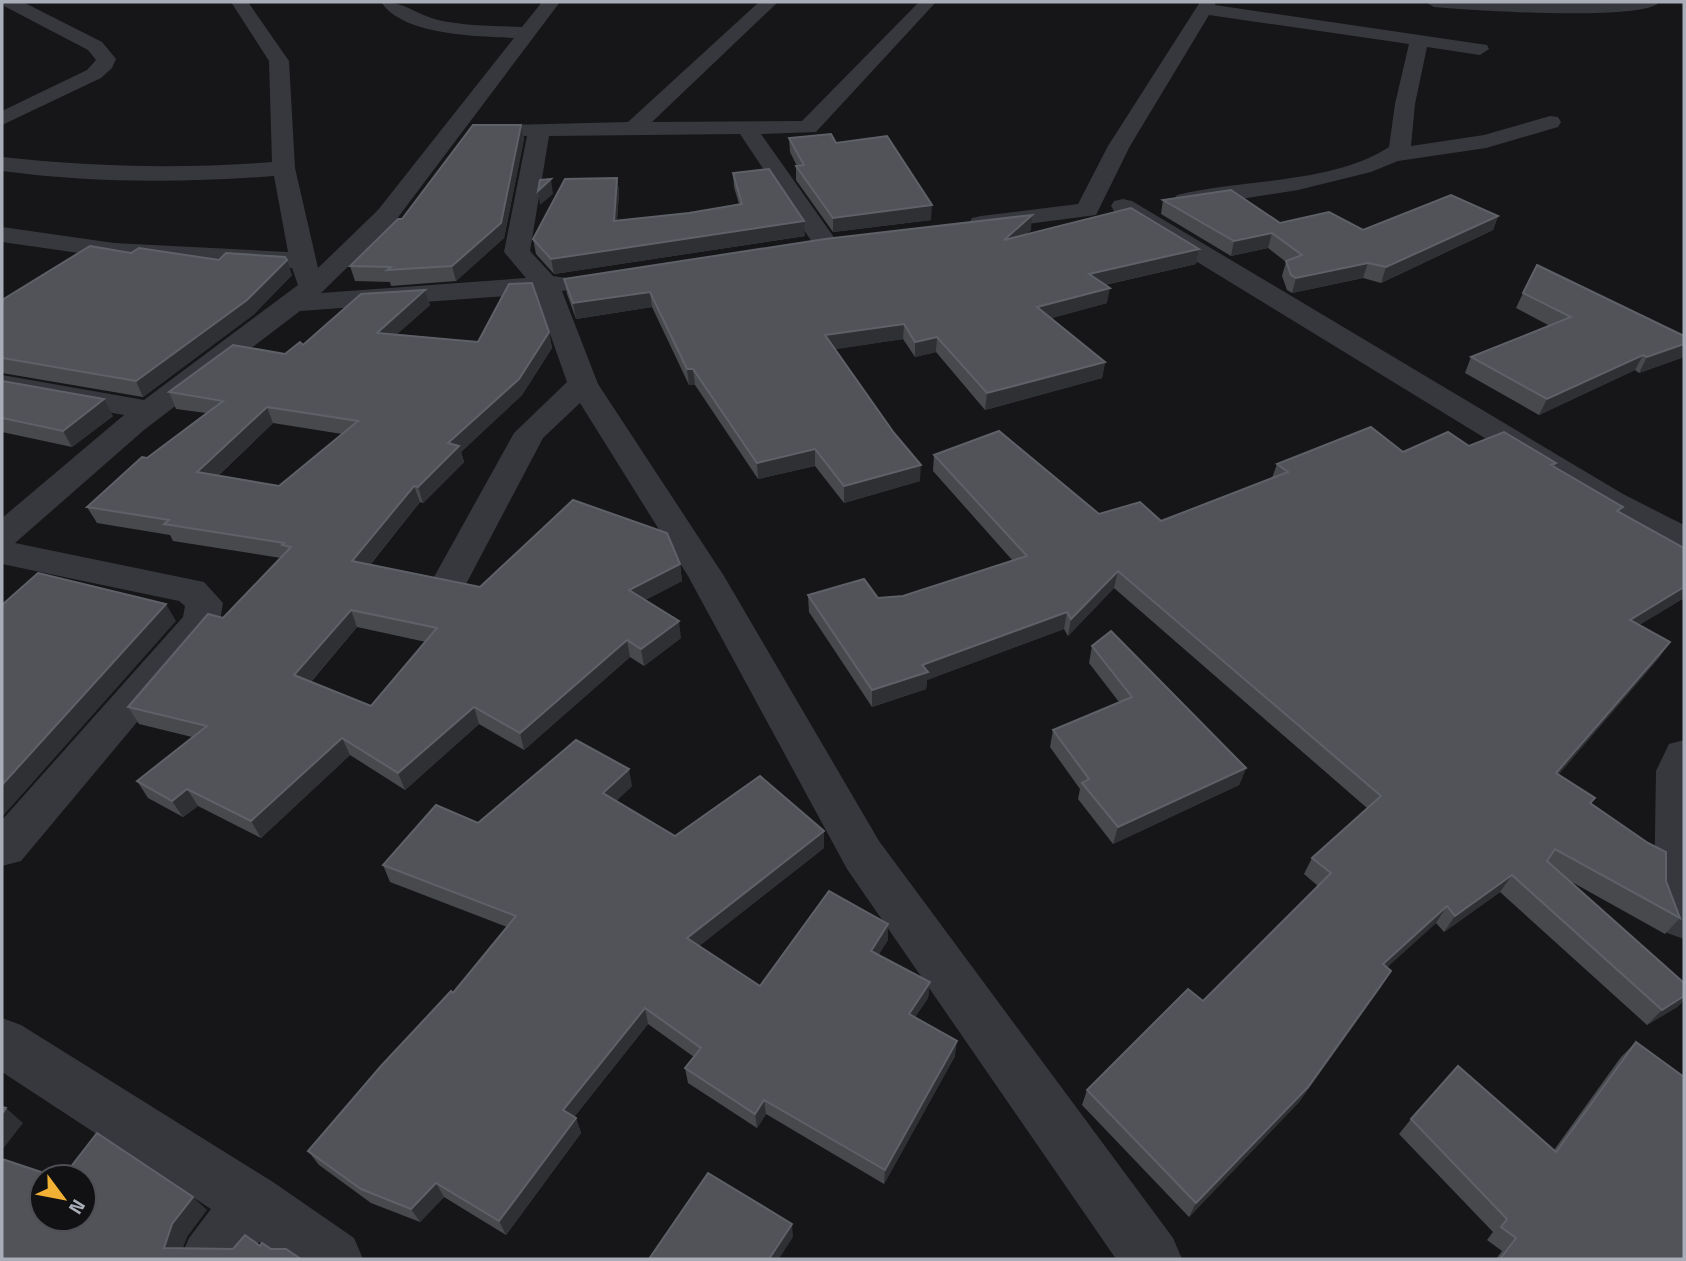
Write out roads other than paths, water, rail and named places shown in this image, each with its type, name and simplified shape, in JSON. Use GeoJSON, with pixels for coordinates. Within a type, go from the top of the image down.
{"type":"FeatureCollection","features":[{"type":"Feature","properties":{"kind":"street"},"geometry":{"type":"LineString","coordinates":[[2,119],[94,74],[105,64],[106,59],[95,47],[10,2]]}},
{"type":"Feature","properties":{"kind":"street"},"geometry":{"type":"LineString","coordinates":[[240,2],[279,61],[284,168],[302,260],[312,285]]}},
{"type":"Feature","properties":{"kind":"street"},"geometry":{"type":"LineString","coordinates":[[389,2],[401,13],[433,24],[524,33]]}},
{"type":"Feature","properties":{"kind":"street"},"geometry":{"type":"LineString","coordinates":[[2,536],[150,410],[291,303],[358,248],[474,130],[524,33],[551,2]]}},
{"type":"Feature","properties":{"kind":"street"},"geometry":{"type":"LineString","coordinates":[[635,127],[769,2]]}},
{"type":"Feature","properties":{"kind":"street"},"geometry":{"type":"LineString","coordinates":[[474,130],[635,127],[801,129],[812,125],[928,2]]}},
{"type":"Feature","properties":{"kind":"street"},"geometry":{"type":"LineString","coordinates":[[1434,2],[1530,9],[1588,9],[1651,2]]}},
{"type":"Feature","properties":{"kind":"street"},"geometry":{"type":"LineString","coordinates":[[1087,209],[1119,146],[1206,6],[1480,49]]}},
{"type":"Feature","properties":{"kind":"street"},"geometry":{"type":"LineString","coordinates":[[1395,155],[1400,148],[1419,41]]}},
{"type":"Feature","properties":{"kind":"street"},"geometry":{"type":"LineString","coordinates":[[963,226],[1087,209],[1247,192],[1380,163],[1395,155],[1486,141],[1550,121]]}},
{"type":"Feature","properties":{"kind":"street"},"geometry":{"type":"LineString","coordinates":[[747,129],[825,243]]}},
{"type":"Feature","properties":{"kind":"street"},"geometry":{"type":"LineString","coordinates":[[539,130],[517,251],[566,283],[583,384],[706,576],[863,855],[1152,1259]]}},
{"type":"Feature","properties":{"kind":"street"},"geometry":{"type":"LineString","coordinates":[[2,164],[148,175],[284,168]]}},
{"type":"Feature","properties":{"kind":"street"},"geometry":{"type":"LineString","coordinates":[[1123,206],[1611,501],[1684,539]]}},
{"type":"Feature","properties":{"kind":"street"},"geometry":{"type":"LineString","coordinates":[[2,235],[122,252],[215,259],[302,260]]}},
{"type":"Feature","properties":{"kind":"street"},"geometry":{"type":"LineString","coordinates":[[798,247],[853,240]]}},
{"type":"Feature","properties":{"kind":"street"},"geometry":{"type":"LineString","coordinates":[[291,303],[566,283]]}},
{"type":"Feature","properties":{"kind":"street"},"geometry":{"type":"LineString","coordinates":[[2,384],[150,410]]}},
{"type":"Feature","properties":{"kind":"street"},"geometry":{"type":"LineString","coordinates":[[452,577],[530,433],[583,384]]}},
{"type":"Feature","properties":{"kind":"street"},"geometry":{"type":"LineString","coordinates":[[2,552],[191,591],[204,603],[201,621],[5,848]]}},
{"type":"Feature","properties":{"kind":"street"},"geometry":{"type":"LineString","coordinates":[[1684,756],[1678,772],[1678,897],[1684,918]]}},
{"type":"Feature","properties":{"kind":"street"},"geometry":{"type":"LineString","coordinates":[[2,1043],[253,1202],[333,1259]]}},
{"type":"Feature","properties":{"kind":"street"},"geometry":{"type":"LineString","coordinates":[[211,1259],[253,1202]]}}]}
